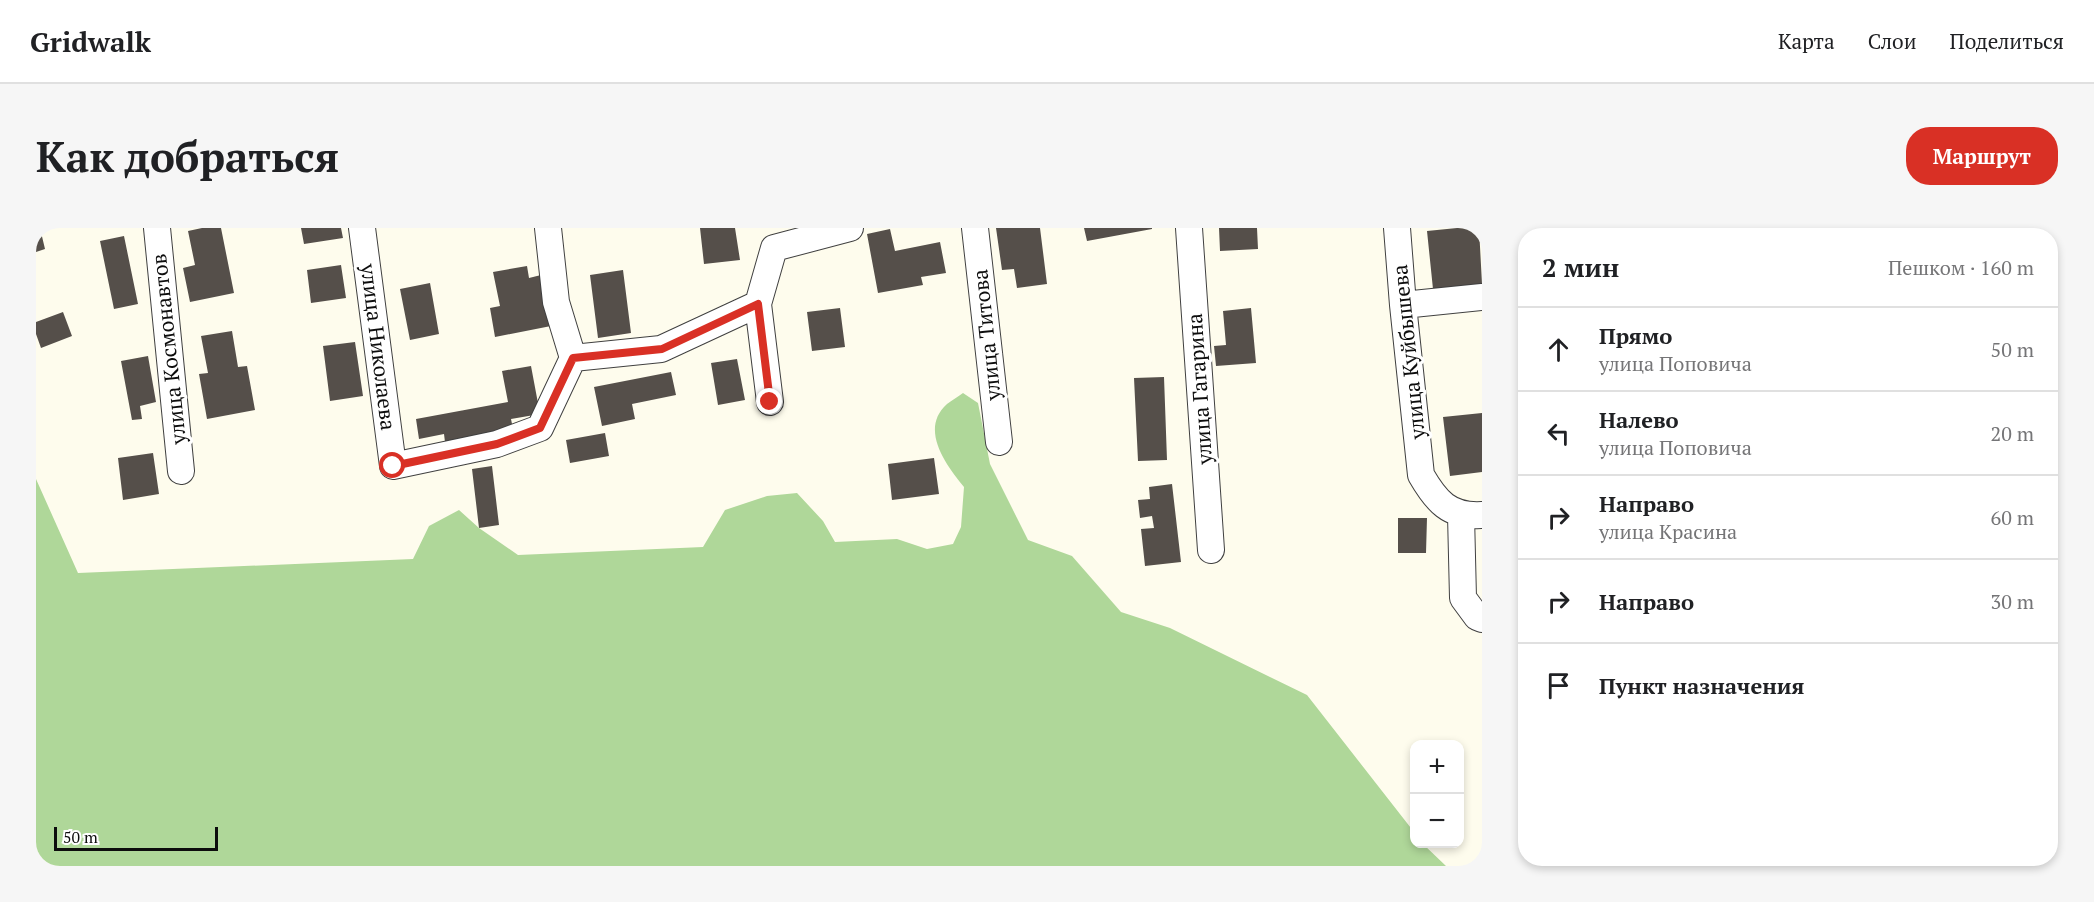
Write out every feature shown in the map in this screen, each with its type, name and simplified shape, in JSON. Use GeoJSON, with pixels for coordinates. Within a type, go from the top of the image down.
{"type":"FeatureCollection","features":[{"type":"Feature","properties":{"kind":"street","name":"улица Космонавтов"},"geometry":{"type":"LineString","coordinates":[[156,228],[181,471]]}},
{"type":"Feature","properties":{"kind":"street","name":"улица Николаева"},"geometry":{"type":"LineString","coordinates":[[362,228],[393,466],[497,444],[540,428],[573,358]]}},
{"type":"Feature","properties":{"kind":"street"},"geometry":{"type":"LineString","coordinates":[[548,228],[556,302],[573,358],[662,349],[758,304]]}},
{"type":"Feature","properties":{"kind":"street"},"geometry":{"type":"LineString","coordinates":[[770,402],[758,304],[771,238],[850,228]]}},
{"type":"Feature","properties":{"kind":"street","name":"улица Титова"},"geometry":{"type":"LineString","coordinates":[[975,228],[999,442]]}},
{"type":"Feature","properties":{"kind":"street","name":"улица Гагарина"},"geometry":{"type":"LineString","coordinates":[[1188,228],[1211,550]]}},
{"type":"Feature","properties":{"kind":"street","name":"улица Куйбышева"},"geometry":{"type":"LineString","coordinates":[[1397,228],[1402,305],[1421,475],[1434,498],[1472,515]]}},
{"type":"Feature","properties":{"kind":"street"},"geometry":{"type":"LineString","coordinates":[[1402,305],[1482,297]]}},
{"type":"Feature","properties":{"kind":"street"},"geometry":{"type":"LineString","coordinates":[[1472,515],[1463,598],[1477,617],[1482,619]]}},
{"type":"Feature","properties":{"kind":"green space"},"geometry":{"type":"Polygon","coordinates":[[[963,393],[978,403],[990,464],[1028,540],[1072,556],[1121,612],[1170,628],[1307,695],[1410,827],[1410,848],[1427,848],[1446,866],[36,866],[36,479],[78,573],[413,559],[429,526],[459,510],[479,528],[518,555],[703,547],[725,510],[767,496],[797,493],[823,521],[835,542],[897,539],[927,549],[953,544],[961,527],[964,487],[943,458],[935,435],[935,424],[947,404],[963,393]]]}},
{"type":"Feature","properties":{"kind":"building"},"geometry":{"type":"Polygon","coordinates":[[[36,228],[40,228],[45,249],[36,252],[36,228]]]}},
{"type":"Feature","properties":{"kind":"building"},"geometry":{"type":"Polygon","coordinates":[[[221,228],[234,293],[190,302],[183,268],[195,265],[188,231],[221,228]]]}},
{"type":"Feature","properties":{"kind":"building"},"geometry":{"type":"Polygon","coordinates":[[[301,228],[341,228],[343,238],[304,244],[301,228]]]}},
{"type":"Feature","properties":{"kind":"building"},"geometry":{"type":"Polygon","coordinates":[[[700,228],[735,228],[740,260],[704,264],[700,228]]]}},
{"type":"Feature","properties":{"kind":"building"},"geometry":{"type":"Polygon","coordinates":[[[996,228],[1040,228],[1047,284],[1017,288],[1014,269],[1002,270],[996,228]]]}},
{"type":"Feature","properties":{"kind":"building"},"geometry":{"type":"Polygon","coordinates":[[[1084,228],[1152,228],[1152,229],[1087,241],[1084,228]]]}},
{"type":"Feature","properties":{"kind":"building"},"geometry":{"type":"Polygon","coordinates":[[[1219,228],[1257,228],[1258,249],[1220,251],[1219,228]]]}},
{"type":"Feature","properties":{"kind":"building"},"geometry":{"type":"Polygon","coordinates":[[[1479,228],[1482,284],[1433,289],[1427,231],[1479,228]]]}},
{"type":"Feature","properties":{"kind":"building"},"geometry":{"type":"Polygon","coordinates":[[[890,229],[895,251],[940,242],[946,273],[921,277],[923,285],[878,293],[867,234],[890,229]]]}},
{"type":"Feature","properties":{"kind":"building"},"geometry":{"type":"Polygon","coordinates":[[[124,236],[138,304],[114,309],[100,241],[124,236]]]}},
{"type":"Feature","properties":{"kind":"building"},"geometry":{"type":"Polygon","coordinates":[[[341,265],[346,298],[311,303],[307,270],[341,265]]]}},
{"type":"Feature","properties":{"kind":"building"},"geometry":{"type":"Polygon","coordinates":[[[527,266],[529,278],[541,275],[551,326],[495,337],[490,308],[500,306],[493,272],[527,266]]]}},
{"type":"Feature","properties":{"kind":"building"},"geometry":{"type":"Polygon","coordinates":[[[623,270],[631,333],[598,338],[590,275],[623,270]]]}},
{"type":"Feature","properties":{"kind":"building"},"geometry":{"type":"Polygon","coordinates":[[[430,283],[439,334],[410,340],[400,289],[430,283]]]}},
{"type":"Feature","properties":{"kind":"building"},"geometry":{"type":"Polygon","coordinates":[[[840,308],[845,347],[812,351],[807,312],[840,308]]]}},
{"type":"Feature","properties":{"kind":"building"},"geometry":{"type":"Polygon","coordinates":[[[1251,308],[1256,363],[1216,366],[1214,346],[1226,345],[1223,311],[1251,308]]]}},
{"type":"Feature","properties":{"kind":"building"},"geometry":{"type":"Polygon","coordinates":[[[63,312],[72,336],[41,348],[36,334],[36,322],[63,312]]]}},
{"type":"Feature","properties":{"kind":"building"},"geometry":{"type":"Polygon","coordinates":[[[232,331],[238,367],[247,366],[255,410],[207,419],[199,374],[208,373],[201,336],[232,331]]]}},
{"type":"Feature","properties":{"kind":"building"},"geometry":{"type":"Polygon","coordinates":[[[355,342],[363,396],[330,401],[323,346],[355,342]]]}},
{"type":"Feature","properties":{"kind":"building"},"geometry":{"type":"Polygon","coordinates":[[[148,356],[156,402],[140,406],[142,419],[132,420],[121,361],[148,356]]]}},
{"type":"Feature","properties":{"kind":"building"},"geometry":{"type":"Polygon","coordinates":[[[737,359],[745,400],[718,405],[711,363],[737,359]]]}},
{"type":"Feature","properties":{"kind":"building"},"geometry":{"type":"Polygon","coordinates":[[[531,366],[540,414],[511,419],[513,429],[445,442],[444,434],[419,439],[416,419],[508,402],[502,371],[531,366]]]}},
{"type":"Feature","properties":{"kind":"building"},"geometry":{"type":"Polygon","coordinates":[[[671,372],[676,395],[632,404],[635,419],[602,426],[594,387],[671,372]]]}},
{"type":"Feature","properties":{"kind":"building"},"geometry":{"type":"Polygon","coordinates":[[[1164,377],[1167,460],[1138,461],[1134,378],[1164,377]]]}},
{"type":"Feature","properties":{"kind":"building"},"geometry":{"type":"Polygon","coordinates":[[[1482,413],[1482,472],[1450,476],[1443,417],[1482,413]]]}},
{"type":"Feature","properties":{"kind":"building"},"geometry":{"type":"Polygon","coordinates":[[[605,433],[609,456],[570,463],[566,440],[605,433]]]}},
{"type":"Feature","properties":{"kind":"building"},"geometry":{"type":"Polygon","coordinates":[[[153,453],[159,494],[123,500],[118,458],[153,453]]]}},
{"type":"Feature","properties":{"kind":"building"},"geometry":{"type":"Polygon","coordinates":[[[934,458],[939,494],[892,500],[888,464],[934,458]]]}},
{"type":"Feature","properties":{"kind":"building"},"geometry":{"type":"Polygon","coordinates":[[[492,466],[499,525],[479,528],[472,469],[492,466]]]}},
{"type":"Feature","properties":{"kind":"building"},"geometry":{"type":"Polygon","coordinates":[[[1172,484],[1181,562],[1145,566],[1141,529],[1154,528],[1152,516],[1140,518],[1138,500],[1150,499],[1149,487],[1172,484]]]}},
{"type":"Feature","properties":{"kind":"building"},"geometry":{"type":"Polygon","coordinates":[[[1398,518],[1427,518],[1426,553],[1398,553],[1398,518]]]}},
{"type":"Feature","properties":{"kind":"route"},"geometry":{"type":"LineString","coordinates":[[393,466],[497,444],[540,428],[573,358],[662,349],[758,304],[770,402]]}}]}
